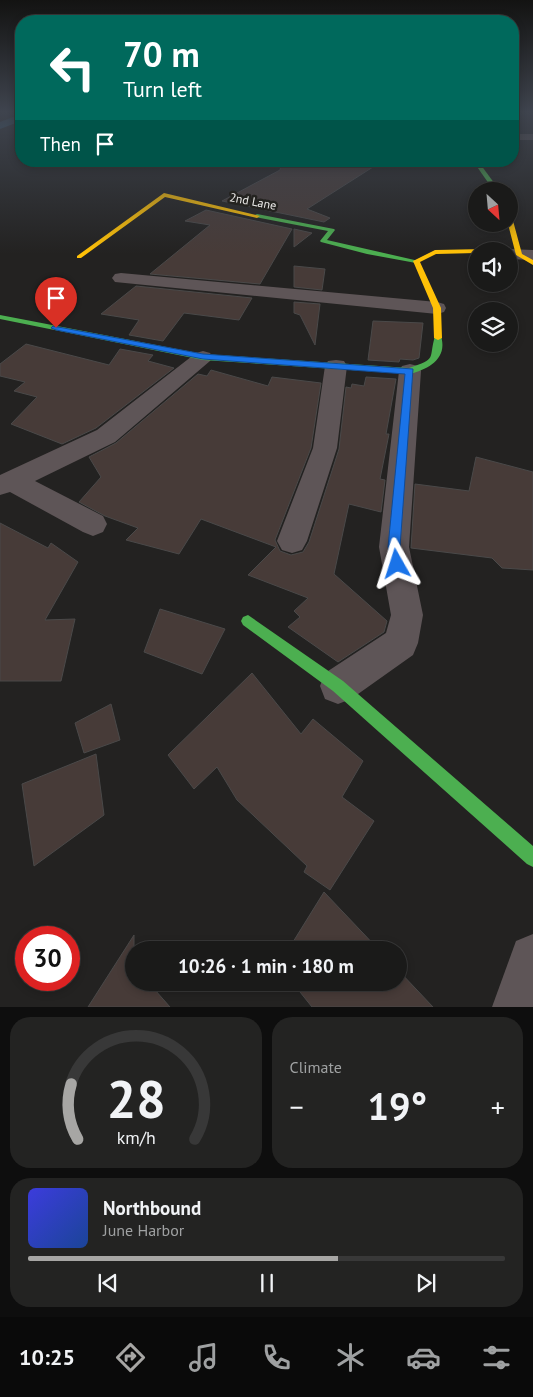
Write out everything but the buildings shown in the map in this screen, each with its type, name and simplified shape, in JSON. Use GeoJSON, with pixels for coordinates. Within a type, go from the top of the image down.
{"type":"FeatureCollection","features":[{"type":"Feature","properties":{"kind":"street"},"geometry":{"type":"LineString","coordinates":[[479,167],[490,182]]}},
{"type":"Feature","properties":{"kind":"street","name":"2nd Lane"},"geometry":{"type":"LineString","coordinates":[[79,257],[164,195],[332,230],[324,241],[367,252],[416,261]]}},
{"type":"Feature","properties":{"kind":"street"},"geometry":{"type":"LineString","coordinates":[[515,232],[524,257]]}},
{"type":"Feature","properties":{"kind":"street"},"geometry":{"type":"LineString","coordinates":[[0,317],[203,357],[410,371],[433,362],[439,353],[437,308],[416,261],[435,252],[468,251]]}},
{"type":"Feature","properties":{"kind":"street"},"geometry":{"type":"LineString","coordinates":[[121,278],[437,308]]}},
{"type":"Feature","properties":{"kind":"street"},"geometry":{"type":"LineString","coordinates":[[6,483],[106,436],[203,357]]}},
{"type":"Feature","properties":{"kind":"street"},"geometry":{"type":"LineString","coordinates":[[292,541],[325,448],[336,366]]}},
{"type":"Feature","properties":{"kind":"street"},"geometry":{"type":"LineString","coordinates":[[338,686],[401,643],[407,616],[394,547],[410,371]]}},
{"type":"Feature","properties":{"kind":"street"},"geometry":{"type":"LineString","coordinates":[[6,483],[93,524]]}},
{"type":"Feature","properties":{"kind":"street"},"geometry":{"type":"LineString","coordinates":[[248,621],[338,686],[533,858]]}},
{"type":"Feature","properties":{"kind":"street"},"geometry":{"type":"LineString","coordinates":[[517,1007],[533,958]]}},
{"type":"Feature","properties":{"kind":"traffic: fast"},"geometry":{"type":"LineString","coordinates":[[479,167],[490,182]]}},
{"type":"Feature","properties":{"kind":"traffic: fast"},"geometry":{"type":"LineString","coordinates":[[257,216],[332,230],[323,241],[367,252],[416,261]]}},
{"type":"Feature","properties":{"kind":"traffic: fast"},"geometry":{"type":"LineString","coordinates":[[0,317],[203,357],[410,371],[432,361],[437,353],[438,338]]}},
{"type":"Feature","properties":{"kind":"traffic: fast"},"geometry":{"type":"LineString","coordinates":[[248,621],[338,686],[533,858]]}},
{"type":"Feature","properties":{"kind":"traffic: slow"},"geometry":{"type":"LineString","coordinates":[[79,257],[164,195],[257,216]]}},
{"type":"Feature","properties":{"kind":"traffic: slow"},"geometry":{"type":"LineString","coordinates":[[513,232],[519,255],[533,263]]}},
{"type":"Feature","properties":{"kind":"traffic: slow"},"geometry":{"type":"LineString","coordinates":[[438,338],[437,308],[416,261],[435,252],[468,251]]}},
{"type":"Feature","properties":{"kind":"route"},"geometry":{"type":"LineString","coordinates":[[56,328],[203,357],[410,371],[394,547],[397,564]]}}]}
